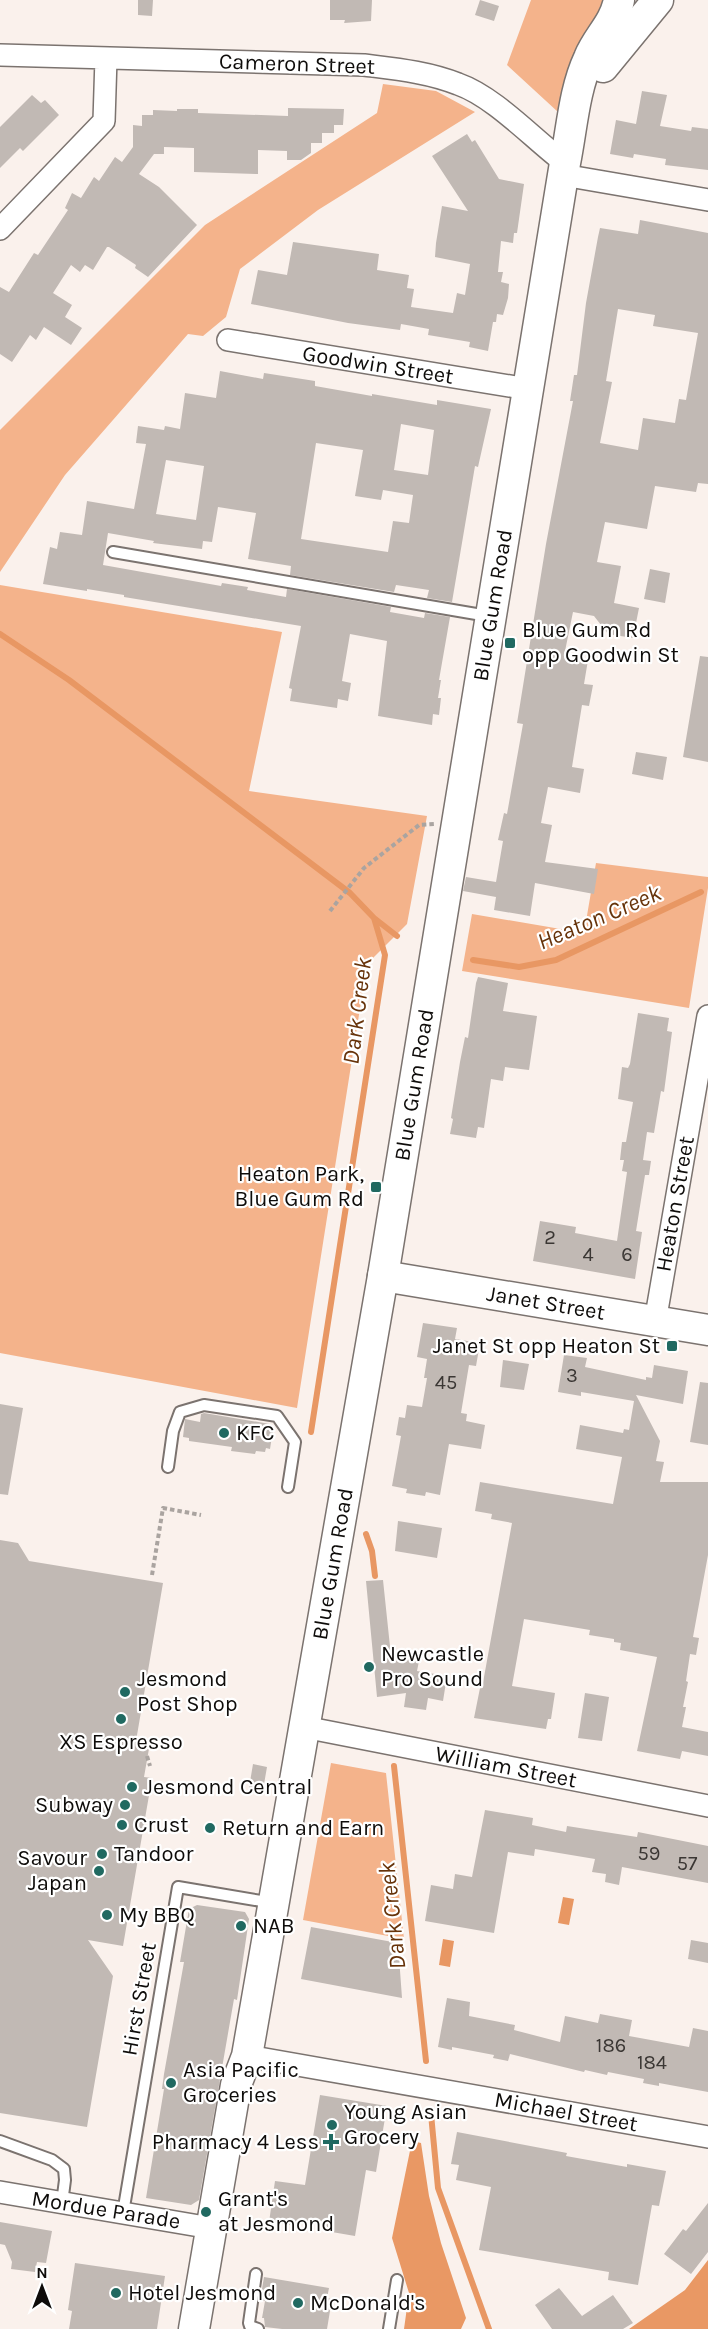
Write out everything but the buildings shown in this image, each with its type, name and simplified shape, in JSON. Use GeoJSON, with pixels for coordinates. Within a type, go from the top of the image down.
{"type":"FeatureCollection","features":[{"type":"Feature","properties":{"kind":"main road","name":"Blue Gum Road"},"geometry":{"type":"LineString","coordinates":[[194,2329],[236,2085],[247,2056],[383,1276],[574,112],[581,78],[590,55],[617,12],[619,0]]}},
{"type":"Feature","properties":{"kind":"main road","name":"Blue Gum Road"},"geometry":{"type":"LineString","coordinates":[[574,112],[604,65],[658,0]]}},
{"type":"Feature","properties":{"kind":"main road","name":"Janet Street"},"geometry":{"type":"LineString","coordinates":[[383,1276],[708,1330]]}},
{"type":"Feature","properties":{"kind":"main road","name":"Blue Gum Road"},"geometry":{"type":"LineString","coordinates":[[212,2329],[252,2087],[247,2056]]}},
{"type":"Feature","properties":{"kind":"street","name":"Cameron Street"},"geometry":{"type":"LineString","coordinates":[[0,55],[364,65],[416,71],[460,84],[488,101],[564,169]]}},
{"type":"Feature","properties":{"kind":"street"},"geometry":{"type":"LineString","coordinates":[[0,229],[104,121],[106,58]]}},
{"type":"Feature","properties":{"kind":"street"},"geometry":{"type":"LineString","coordinates":[[564,169],[708,200]]}},
{"type":"Feature","properties":{"kind":"street","name":"Goodwin Street"},"geometry":{"type":"LineString","coordinates":[[228,340],[528,389]]}},
{"type":"Feature","properties":{"kind":"street","name":"Heaton Street"},"geometry":{"type":"LineString","coordinates":[[655,1322],[708,1016]]}},
{"type":"Feature","properties":{"kind":"street","name":"William Street"},"geometry":{"type":"LineString","coordinates":[[304,1727],[708,1806]]}},
{"type":"Feature","properties":{"kind":"street","name":"Michael Street"},"geometry":{"type":"LineString","coordinates":[[247,2056],[708,2137]]}},
{"type":"Feature","properties":{"kind":"street","name":"Mordue Parade"},"geometry":{"type":"LineString","coordinates":[[0,2192],[211,2228]]}},
{"type":"Feature","properties":{"kind":"lane"},"geometry":{"type":"LineString","coordinates":[[113,552],[490,617]]}},
{"type":"Feature","properties":{"kind":"lane"},"geometry":{"type":"LineString","coordinates":[[168,1467],[173,1431],[180,1412],[204,1405],[277,1416],[294,1442],[288,1487]]}},
{"type":"Feature","properties":{"kind":"lane","name":"Hirst Street"},"geometry":{"type":"LineString","coordinates":[[123,2213],[178,1887],[274,1903]]}},
{"type":"Feature","properties":{"kind":"lane"},"geometry":{"type":"LineString","coordinates":[[0,2141],[52,2160],[64,2169],[62,2203]]}},
{"type":"Feature","properties":{"kind":"lane"},"geometry":{"type":"LineString","coordinates":[[256,2274],[249,2323],[250,2326],[258,2329]]}},
{"type":"Feature","properties":{"kind":"lane"},"geometry":{"type":"LineString","coordinates":[[389,2329],[397,2280]]}},
{"type":"Feature","properties":{"kind":"path"},"geometry":{"type":"LineString","coordinates":[[330,911],[364,868],[419,825],[456,824]]}},
{"type":"Feature","properties":{"kind":"path"},"geometry":{"type":"LineString","coordinates":[[152,1575],[163,1508],[201,1515]]}},
{"type":"Feature","properties":{"kind":"path"},"geometry":{"type":"LineString","coordinates":[[147,1756],[150,1766]]}},
{"type":"Feature","properties":{"kind":"shaded area"},"geometry":{"type":"Polygon","coordinates":[[[531,0],[609,0],[608,9],[558,112],[507,65],[531,0]]]}},
{"type":"Feature","properties":{"kind":"shaded area"},"geometry":{"type":"Polygon","coordinates":[[[383,84],[436,91],[475,112],[318,210],[240,269],[226,317],[203,336],[188,334],[65,475],[0,572],[0,430],[205,225],[377,113],[383,84]]]}},
{"type":"Feature","properties":{"kind":"shaded area"},"geometry":{"type":"Polygon","coordinates":[[[0,585],[282,632],[249,791],[427,816],[407,924],[367,964],[297,1408],[0,1353],[0,585]]]}},
{"type":"Feature","properties":{"kind":"shaded area"},"geometry":{"type":"Polygon","coordinates":[[[596,863],[708,877],[689,1008],[462,971],[472,914],[584,933],[596,863]]]}},
{"type":"Feature","properties":{"kind":"shaded area"},"geometry":{"type":"Polygon","coordinates":[[[331,1763],[386,1773],[404,1939],[303,1920],[331,1763]]]}},
{"type":"Feature","properties":{"kind":"shaded area"},"geometry":{"type":"Polygon","coordinates":[[[563,1897],[574,1899],[569,1925],[558,1923],[563,1897]]]}},
{"type":"Feature","properties":{"kind":"shaded area"},"geometry":{"type":"Polygon","coordinates":[[[443,1939],[454,1941],[450,1967],[439,1965],[443,1939]]]}},
{"type":"Feature","properties":{"kind":"shaded area"},"geometry":{"type":"Polygon","coordinates":[[[412,2141],[421,2143],[429,2196],[441,2243],[466,2318],[461,2329],[404,2329],[409,2293],[392,2238],[412,2141]]]}},
{"type":"Feature","properties":{"kind":"shaded area"},"geometry":{"type":"Polygon","coordinates":[[[708,2260],[708,2329],[629,2329],[685,2290],[708,2260]]]}},
{"type":"Feature","properties":{"kind":"waterway","name":"Dark Creek"},"geometry":{"type":"LineString","coordinates":[[0,634],[69,680],[350,893],[374,918],[385,955],[311,1432]]}},
{"type":"Feature","properties":{"kind":"waterway","name":"Heaton Creek"},"geometry":{"type":"LineString","coordinates":[[473,960],[519,967],[556,960],[701,892]]}},
{"type":"Feature","properties":{"kind":"waterway","name":"Heaton Creek"},"geometry":{"type":"LineString","coordinates":[[374,918],[397,936]]}},
{"type":"Feature","properties":{"kind":"waterway","name":"Dark Creek"},"geometry":{"type":"LineString","coordinates":[[366,1534],[372,1551],[375,1576]]}},
{"type":"Feature","properties":{"kind":"waterway","name":"Dark Creek"},"geometry":{"type":"LineString","coordinates":[[394,1766],[426,2061]]}},
{"type":"Feature","properties":{"kind":"waterway","name":"Dark Creek"},"geometry":{"type":"LineString","coordinates":[[431,2114],[438,2188],[489,2329]]}},
{"type":"Feature","properties":{"kind":"place","name":"Blue Gum Rd opp Goodwin St"},"geometry":{"type":"Point","coordinates":[510,643]}},
{"type":"Feature","properties":{"kind":"place","name":"Heaton Park, Blue Gum Rd"},"geometry":{"type":"Point","coordinates":[376,1187]}},
{"type":"Feature","properties":{"kind":"place","name":"Janet St opp Heaton St"},"geometry":{"type":"Point","coordinates":[672,1346]}},
{"type":"Feature","properties":{"kind":"place","name":"KFC"},"geometry":{"type":"Point","coordinates":[224,1433]}},
{"type":"Feature","properties":{"kind":"place","name":"Newcastle Pro Sound"},"geometry":{"type":"Point","coordinates":[369,1667]}},
{"type":"Feature","properties":{"kind":"place","name":"Jesmond Post Shop"},"geometry":{"type":"Point","coordinates":[125,1692]}},
{"type":"Feature","properties":{"kind":"place","name":"XS Espresso"},"geometry":{"type":"Point","coordinates":[121,1719]}},
{"type":"Feature","properties":{"kind":"place","name":"Jesmond Central"},"geometry":{"type":"Point","coordinates":[132,1787]}},
{"type":"Feature","properties":{"kind":"place","name":"Subway"},"geometry":{"type":"Point","coordinates":[125,1805]}},
{"type":"Feature","properties":{"kind":"place","name":"Crust"},"geometry":{"type":"Point","coordinates":[122,1825]}},
{"type":"Feature","properties":{"kind":"place","name":"Return and Earn"},"geometry":{"type":"Point","coordinates":[210,1828]}},
{"type":"Feature","properties":{"kind":"place","name":"Tandoor"},"geometry":{"type":"Point","coordinates":[102,1854]}},
{"type":"Feature","properties":{"kind":"place","name":"Savour Japan"},"geometry":{"type":"Point","coordinates":[99,1871]}},
{"type":"Feature","properties":{"kind":"place","name":"My BBQ"},"geometry":{"type":"Point","coordinates":[107,1915]}},
{"type":"Feature","properties":{"kind":"place","name":"NAB"},"geometry":{"type":"Point","coordinates":[241,1926]}},
{"type":"Feature","properties":{"kind":"place","name":"Asia Pacific Groceries"},"geometry":{"type":"Point","coordinates":[171,2083]}},
{"type":"Feature","properties":{"kind":"place","name":"Young Asian Grocery"},"geometry":{"type":"Point","coordinates":[332,2125]}},
{"type":"Feature","properties":{"kind":"place","name":"Pharmacy 4 Less"},"geometry":{"type":"Point","coordinates":[331,2142]}},
{"type":"Feature","properties":{"kind":"place","name":"Grant's at Jesmond"},"geometry":{"type":"Point","coordinates":[206,2212]}},
{"type":"Feature","properties":{"kind":"place","name":"Hotel Jesmond"},"geometry":{"type":"Point","coordinates":[116,2293]}},
{"type":"Feature","properties":{"kind":"place","name":"McDonald's"},"geometry":{"type":"Point","coordinates":[298,2303]}}]}
